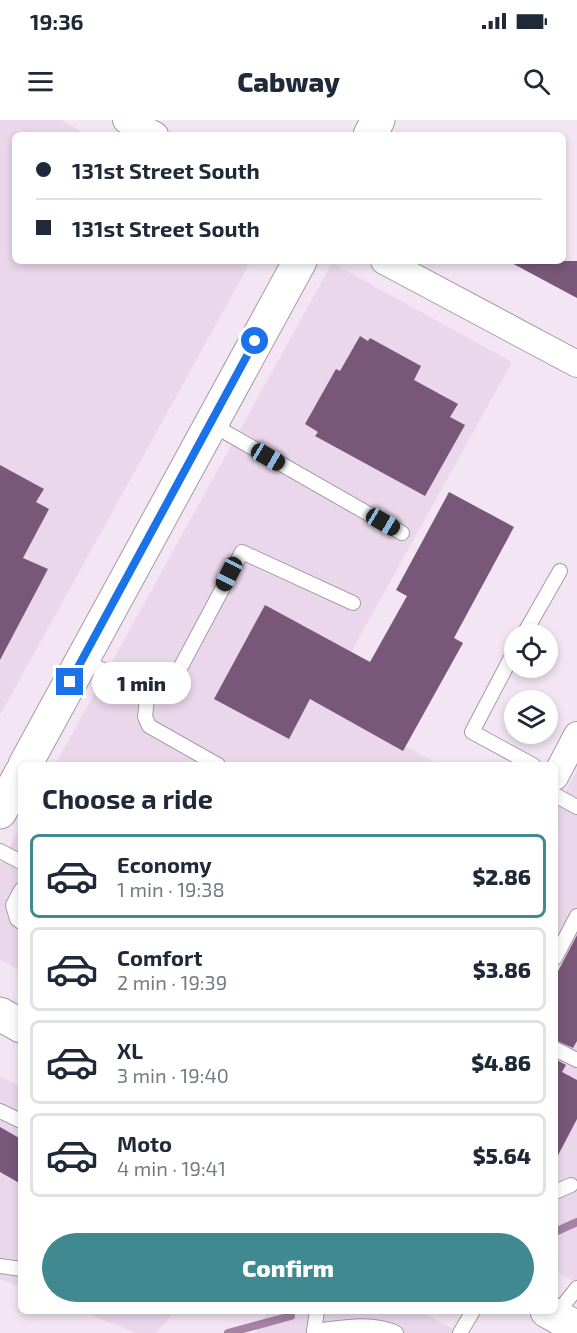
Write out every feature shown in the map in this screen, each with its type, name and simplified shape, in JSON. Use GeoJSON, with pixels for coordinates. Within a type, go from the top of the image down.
{"type":"FeatureCollection","features":[{"type":"Feature","properties":{"kind":"main road"},"geometry":{"type":"LineString","coordinates":[[28,762],[298,264]]}},
{"type":"Feature","properties":{"kind":"main road"},"geometry":{"type":"LineString","coordinates":[[0,812],[18,779]]}},
{"type":"Feature","properties":{"kind":"main road"},"geometry":{"type":"LineString","coordinates":[[0,1014],[18,1024]]}},
{"type":"Feature","properties":{"kind":"street"},"geometry":{"type":"LineString","coordinates":[[126,120],[148,132]]}},
{"type":"Feature","properties":{"kind":"street"},"geometry":{"type":"LineString","coordinates":[[390,264],[577,364]]}},
{"type":"Feature","properties":{"kind":"street"},"geometry":{"type":"LineString","coordinates":[[558,771],[577,735]]}},
{"type":"Feature","properties":{"kind":"lane"},"geometry":{"type":"LineString","coordinates":[[210,424],[402,534]]}},
{"type":"Feature","properties":{"kind":"lane"},"geometry":{"type":"LineString","coordinates":[[148,689],[177,674],[242,552],[353,603]]}},
{"type":"Feature","properties":{"kind":"lane"},"geometry":{"type":"LineString","coordinates":[[530,624],[560,571]]}},
{"type":"Feature","properties":{"kind":"lane"},"geometry":{"type":"LineString","coordinates":[[82,661],[148,689]]}},
{"type":"Feature","properties":{"kind":"lane"},"geometry":{"type":"LineString","coordinates":[[504,671],[472,732],[527,762]]}},
{"type":"Feature","properties":{"kind":"lane"},"geometry":{"type":"LineString","coordinates":[[148,689],[145,717],[149,726],[213,762]]}},
{"type":"Feature","properties":{"kind":"lane"},"geometry":{"type":"LineString","coordinates":[[558,797],[577,807]]}},
{"type":"Feature","properties":{"kind":"lane"},"geometry":{"type":"LineString","coordinates":[[0,851],[18,860]]}},
{"type":"Feature","properties":{"kind":"lane"},"geometry":{"type":"LineString","coordinates":[[18,896],[13,905],[18,920]]}},
{"type":"Feature","properties":{"kind":"lane"},"geometry":{"type":"LineString","coordinates":[[558,952],[577,916]]}},
{"type":"Feature","properties":{"kind":"lane"},"geometry":{"type":"LineString","coordinates":[[558,1050],[577,1060]]}},
{"type":"Feature","properties":{"kind":"lane"},"geometry":{"type":"LineString","coordinates":[[0,1111],[18,1120]]}},
{"type":"Feature","properties":{"kind":"lane"},"geometry":{"type":"LineString","coordinates":[[558,1191],[571,1185]]}},
{"type":"Feature","properties":{"kind":"lane"},"geometry":{"type":"LineString","coordinates":[[0,1266],[18,1269]]}},
{"type":"Feature","properties":{"kind":"lane"},"geometry":{"type":"LineString","coordinates":[[560,1318],[577,1288]]}},
{"type":"Feature","properties":{"kind":"lane"},"geometry":{"type":"LineString","coordinates":[[316,1314],[313,1332],[354,1326],[388,1329],[396,1333]]}},
{"type":"Feature","properties":{"kind":"lane"},"geometry":{"type":"LineString","coordinates":[[460,1333],[471,1314]]}},
{"type":"Feature","properties":{"kind":"shaded area"},"geometry":{"type":"Polygon","coordinates":[[[0,120],[61,120],[83,132],[12,132],[12,264],[249,264],[0,715],[0,120]]]}},
{"type":"Feature","properties":{"kind":"shaded area"},"geometry":{"type":"Polygon","coordinates":[[[331,264],[512,362],[324,701],[435,762],[57,762],[331,264]]]}},
{"type":"Feature","properties":{"kind":"shaded area"},"geometry":{"type":"Polygon","coordinates":[[[577,770],[577,1283],[558,1273],[558,805],[577,770]]]}},
{"type":"Feature","properties":{"kind":"shaded area"},"geometry":{"type":"Polygon","coordinates":[[[18,831],[18,969],[0,959],[0,864],[18,831]]]}},
{"type":"Feature","properties":{"kind":"shaded area"},"geometry":{"type":"Polygon","coordinates":[[[0,1076],[18,1085],[18,1286],[0,1279],[0,1076]]]}},
{"type":"Feature","properties":{"kind":"shaded area"},"geometry":{"type":"Polygon","coordinates":[[[89,1314],[172,1314],[156,1333],[137,1333],[89,1314]]]}},
{"type":"Feature","properties":{"kind":"shaded area"},"geometry":{"type":"Polygon","coordinates":[[[266,1314],[425,1314],[460,1333],[256,1333],[266,1314]]]}},
{"type":"Feature","properties":{"kind":"building"},"geometry":{"type":"Polygon","coordinates":[[[566,261],[577,261],[577,298],[514,264],[566,264],[566,261]]]}},
{"type":"Feature","properties":{"kind":"building"},"geometry":{"type":"Polygon","coordinates":[[[360,336],[368,341],[370,338],[421,366],[414,380],[458,404],[450,417],[465,425],[425,496],[315,436],[318,432],[305,424],[336,369],[340,371],[360,336]]]}},
{"type":"Feature","properties":{"kind":"building"},"geometry":{"type":"Polygon","coordinates":[[[0,465],[44,489],[36,502],[49,509],[23,558],[48,569],[0,660],[0,465]]]}},
{"type":"Feature","properties":{"kind":"building"},"geometry":{"type":"Polygon","coordinates":[[[449,492],[514,527],[454,638],[463,643],[403,751],[310,699],[289,739],[214,699],[265,605],[370,662],[407,596],[396,590],[449,492]]]}},
{"type":"Feature","properties":{"kind":"building"},"geometry":{"type":"Polygon","coordinates":[[[577,935],[577,1041],[573,1048],[558,1041],[558,971],[577,935]]]}},
{"type":"Feature","properties":{"kind":"building"},"geometry":{"type":"Polygon","coordinates":[[[558,1061],[566,1065],[562,1072],[577,1080],[577,1119],[558,1155],[558,1061]]]}},
{"type":"Feature","properties":{"kind":"building"},"geometry":{"type":"Polygon","coordinates":[[[0,1127],[18,1137],[18,1182],[0,1172],[0,1127]]]}},
{"type":"Feature","properties":{"kind":"waterway"},"geometry":{"type":"LineString","coordinates":[[558,1231],[577,1222]]}},
{"type":"Feature","properties":{"kind":"waterway"},"geometry":{"type":"LineString","coordinates":[[228,1333],[291,1316]]}},
{"type":"Feature","properties":{"kind":"route"},"geometry":{"type":"LineString","coordinates":[[70,682],[255,341]]}}]}
